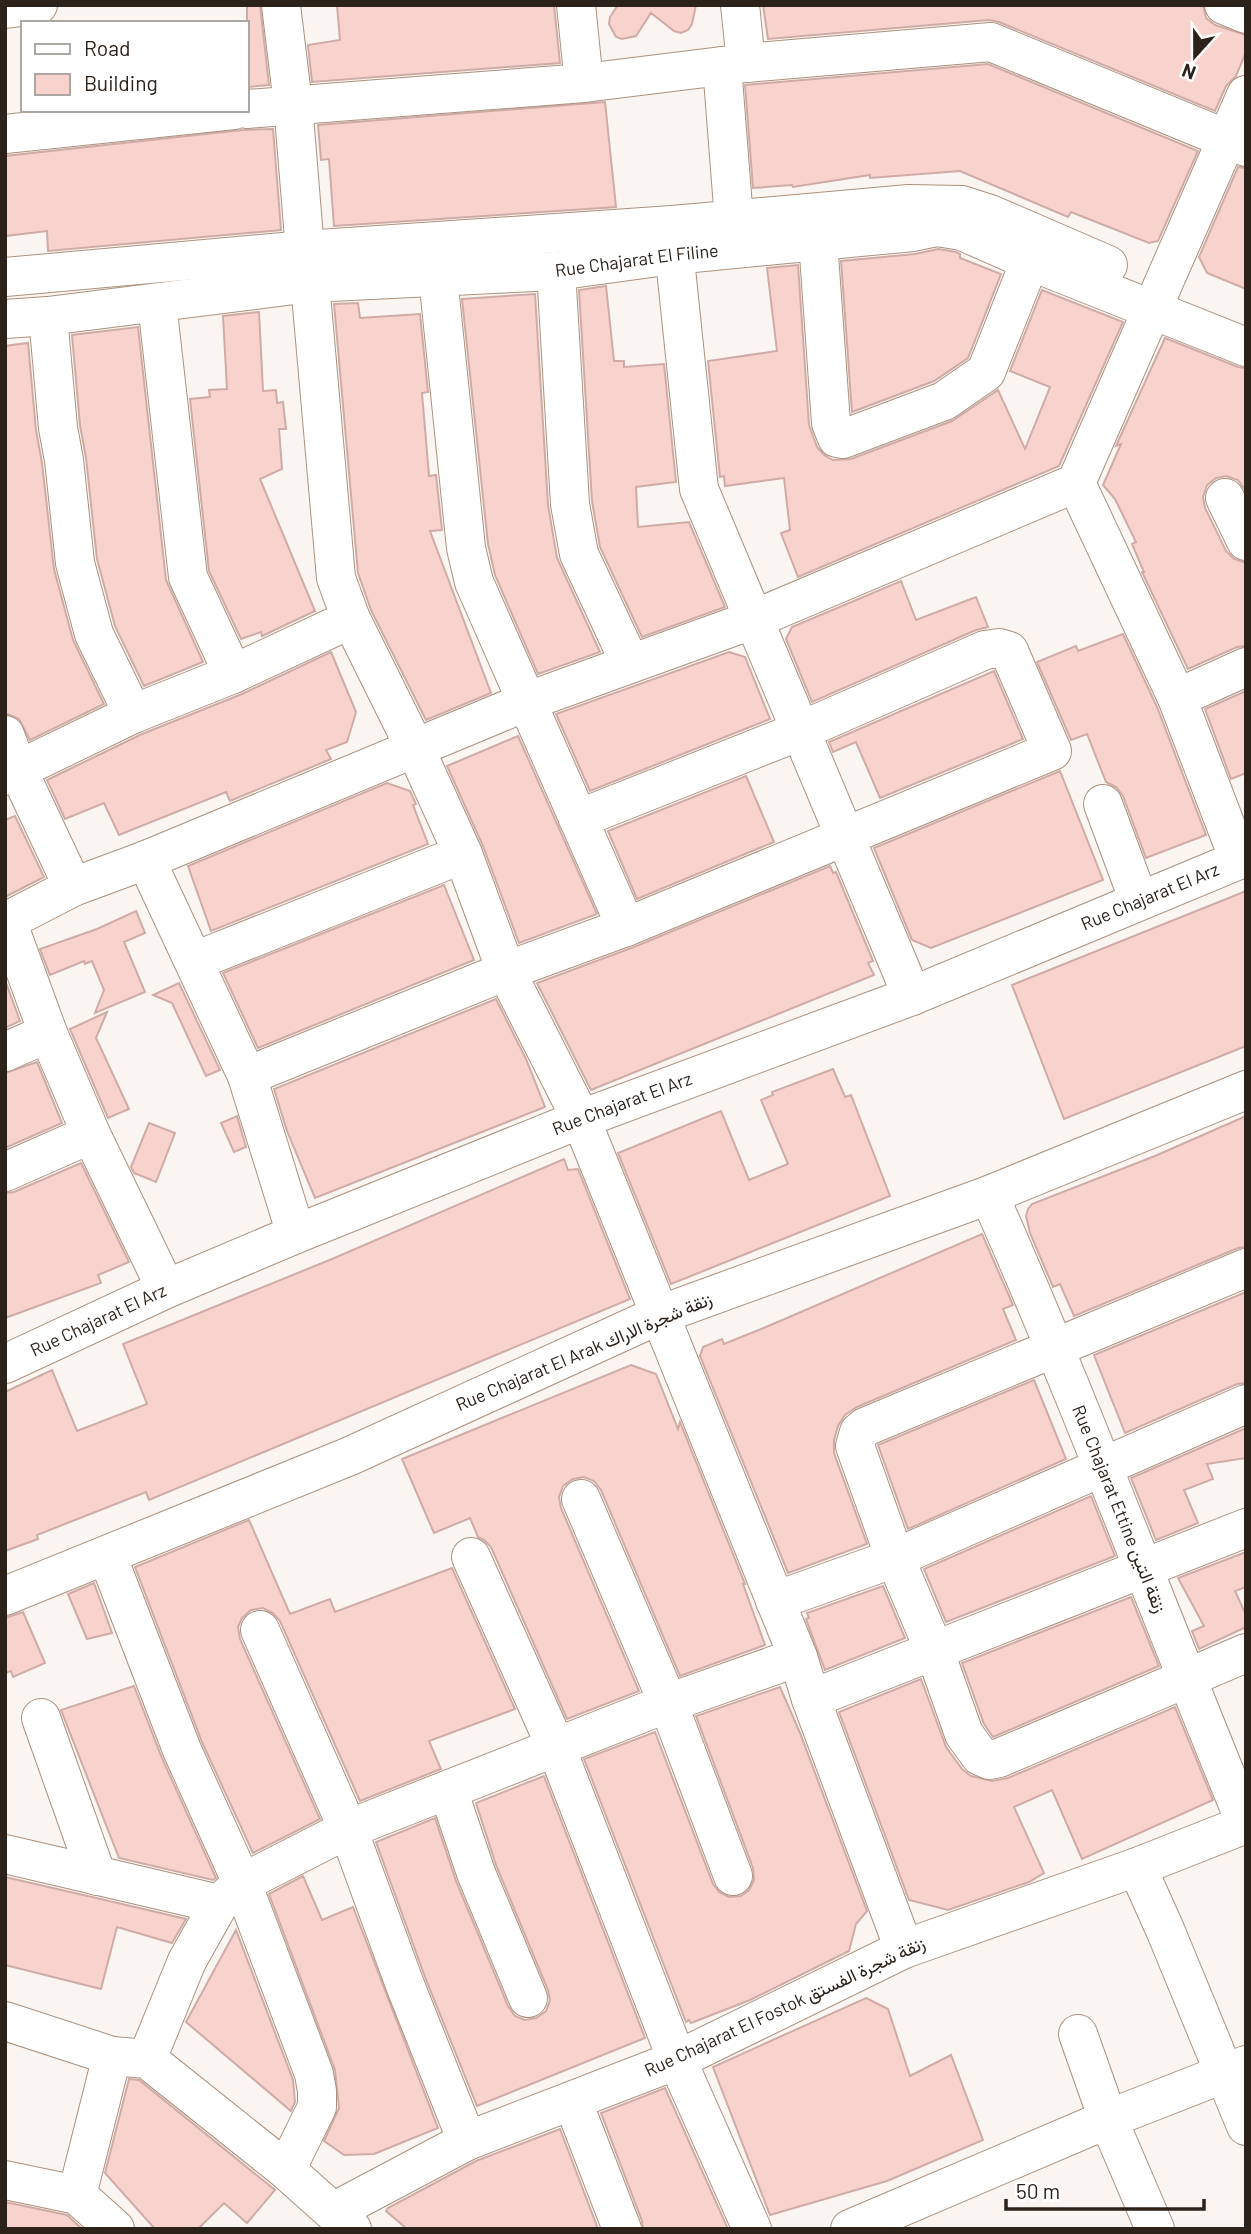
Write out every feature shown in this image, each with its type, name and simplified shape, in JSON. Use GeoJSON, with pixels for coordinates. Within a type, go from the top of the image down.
{"type":"FeatureCollection","features":[{"type":"Feature","properties":{"kind":"street"},"geometry":{"type":"LineString","coordinates":[[5,9],[38,5]]}},
{"type":"Feature","properties":{"kind":"street"},"geometry":{"type":"LineString","coordinates":[[281,5],[293,104],[336,578],[352,619],[463,854],[506,971],[580,1119],[798,1657],[811,1699],[904,1949]]}},
{"type":"Feature","properties":{"kind":"street"},"geometry":{"type":"LineString","coordinates":[[576,5],[584,83]]}},
{"type":"Feature","properties":{"kind":"street"},"geometry":{"type":"LineString","coordinates":[[734,220],[734,64],[740,5]]}},
{"type":"Feature","properties":{"kind":"street"},"geometry":{"type":"LineString","coordinates":[[1224,5],[1246,14]]}},
{"type":"Feature","properties":{"kind":"street"},"geometry":{"type":"LineString","coordinates":[[248,109],[584,83],[734,64],[990,42],[1237,144]]}},
{"type":"Feature","properties":{"kind":"street"},"geometry":{"type":"LineString","coordinates":[[166,1289],[91,1134],[48,1033],[6,922],[73,887],[146,860],[528,701],[752,620],[1076,483],[1158,299],[1237,144],[1246,95]]}},
{"type":"Feature","properties":{"kind":"street"},"geometry":{"type":"LineString","coordinates":[[5,134],[215,112]]}},
{"type":"Feature","properties":{"kind":"street","name":"Rue Chajarat El Filine"},"geometry":{"type":"LineString","coordinates":[[5,319],[157,303],[308,266],[438,277],[556,271],[673,240],[734,220],[909,204],[962,205],[990,214],[1246,347]]}},
{"type":"Feature","properties":{"kind":"street","name":"Rue Chajarat El Filine"},"geometry":{"type":"LineString","coordinates":[[5,278],[308,266],[673,240],[818,242],[937,228],[961,231],[1030,261],[1246,322]]}},
{"type":"Feature","properties":{"kind":"street"},"geometry":{"type":"LineString","coordinates":[[673,240],[699,489],[912,996]]}},
{"type":"Feature","properties":{"kind":"street"},"geometry":{"type":"LineString","coordinates":[[818,242],[831,423],[837,438],[843,439],[944,401],[986,372],[1030,261]]}},
{"type":"Feature","properties":{"kind":"street"},"geometry":{"type":"LineString","coordinates":[[556,271],[570,504],[579,554],[630,663]]}},
{"type":"Feature","properties":{"kind":"street"},"geometry":{"type":"LineString","coordinates":[[438,277],[466,548],[474,582],[626,927]]}},
{"type":"Feature","properties":{"kind":"street"},"geometry":{"type":"LineString","coordinates":[[157,303],[188,577],[233,674]]}},
{"type":"Feature","properties":{"kind":"street"},"geometry":{"type":"LineString","coordinates":[[48,316],[58,428],[75,563],[94,634],[133,714]]}},
{"type":"Feature","properties":{"kind":"street"},"geometry":{"type":"LineString","coordinates":[[1076,483],[1177,698],[1242,858]]}},
{"type":"Feature","properties":{"kind":"street"},"geometry":{"type":"LineString","coordinates":[[1225,498],[1246,541]]}},
{"type":"Feature","properties":{"kind":"street"},"geometry":{"type":"LineString","coordinates":[[73,887],[9,761],[233,674],[352,619]]}},
{"type":"Feature","properties":{"kind":"street"},"geometry":{"type":"LineString","coordinates":[[247,1076],[506,971],[626,927],[1052,751],[1009,651],[999,648],[969,656],[800,731],[578,819]]}},
{"type":"Feature","properties":{"kind":"street"},"geometry":{"type":"LineString","coordinates":[[1177,698],[1246,667]]}},
{"type":"Feature","properties":{"kind":"street"},"geometry":{"type":"LineString","coordinates":[[1103,804],[1139,901]]}},
{"type":"Feature","properties":{"kind":"street"},"geometry":{"type":"LineString","coordinates":[[195,961],[463,854]]}},
{"type":"Feature","properties":{"kind":"street","name":"Rue Chajarat El Arz"},"geometry":{"type":"LineString","coordinates":[[5,1363],[166,1289],[296,1234],[580,1119],[912,996],[1242,858]]}},
{"type":"Feature","properties":{"kind":"street"},"geometry":{"type":"LineString","coordinates":[[146,860],[247,1076],[296,1234]]}},
{"type":"Feature","properties":{"kind":"street"},"geometry":{"type":"LineString","coordinates":[[5,1052],[48,1033]]}},
{"type":"Feature","properties":{"kind":"street","name":"Rue Chajarat El Arak زنقة شجرة الاراك"},"geometry":{"type":"LineString","coordinates":[[5,1596],[350,1456],[659,1315],[989,1195],[1246,1090]]}},
{"type":"Feature","properties":{"kind":"street"},"geometry":{"type":"LineString","coordinates":[[5,1172],[91,1134]]}},
{"type":"Feature","properties":{"kind":"street","name":"Rue Chajarat Ettine زنقة التين"},"geometry":{"type":"LineString","coordinates":[[989,1195],[1104,1465],[1185,1678],[1246,1824]]}},
{"type":"Feature","properties":{"kind":"street"},"geometry":{"type":"LineString","coordinates":[[1246,1268],[866,1427],[859,1432],[855,1446],[895,1558],[935,1652],[964,1734],[980,1756],[989,1760],[999,1758],[1246,1653]]}},
{"type":"Feature","properties":{"kind":"street"},"geometry":{"type":"LineString","coordinates":[[775,1601],[895,1558],[1246,1404]]}},
{"type":"Feature","properties":{"kind":"street"},"geometry":{"type":"LineString","coordinates":[[581,1499],[668,1703],[733,1876]]}},
{"type":"Feature","properties":{"kind":"street"},"geometry":{"type":"LineString","coordinates":[[811,1699],[1246,1528]]}},
{"type":"Feature","properties":{"kind":"street"},"geometry":{"type":"LineString","coordinates":[[107,1555],[182,1749],[230,1893],[314,2074],[317,2107],[285,2170]]}},
{"type":"Feature","properties":{"kind":"street"},"geometry":{"type":"LineString","coordinates":[[471,1557],[556,1747],[677,2060],[752,2229]]}},
{"type":"Feature","properties":{"kind":"street"},"geometry":{"type":"LineString","coordinates":[[260,1630],[348,1829],[467,2141]]}},
{"type":"Feature","properties":{"kind":"street"},"geometry":{"type":"LineString","coordinates":[[77,2195],[129,2057],[230,1893],[348,1829],[668,1703],[798,1657]]}},
{"type":"Feature","properties":{"kind":"street"},"geometry":{"type":"LineString","coordinates":[[41,1718],[97,1876]]}},
{"type":"Feature","properties":{"kind":"street"},"geometry":{"type":"LineString","coordinates":[[448,1790],[477,1873],[528,1998]]}},
{"type":"Feature","properties":{"kind":"street","name":"Rue Chajarat El Fostok زنقة شجرة الفستق"},"geometry":{"type":"LineString","coordinates":[[342,2220],[467,2141],[677,2060],[904,1949],[1138,1867],[1246,1824]]}},
{"type":"Feature","properties":{"kind":"street"},"geometry":{"type":"LineString","coordinates":[[5,1854],[97,1876],[230,1893]]}},
{"type":"Feature","properties":{"kind":"street"},"geometry":{"type":"LineString","coordinates":[[1138,1867],[1166,1931],[1235,2069],[1246,2126]]}},
{"type":"Feature","properties":{"kind":"street"},"geometry":{"type":"LineString","coordinates":[[5,2021],[129,2057],[285,2170],[342,2220]]}},
{"type":"Feature","properties":{"kind":"street"},"geometry":{"type":"LineString","coordinates":[[1078,2034],[1108,2119],[1155,2229]]}},
{"type":"Feature","properties":{"kind":"street"},"geometry":{"type":"LineString","coordinates":[[865,2226],[1108,2119],[1235,2069]]}},
{"type":"Feature","properties":{"kind":"street"},"geometry":{"type":"LineString","coordinates":[[573,2102],[622,2229]]}},
{"type":"Feature","properties":{"kind":"street"},"geometry":{"type":"LineString","coordinates":[[5,2180],[77,2195],[115,2229]]}},
{"type":"Feature","properties":{"kind":"building"},"geometry":{"type":"Polygon","coordinates":[[[247,5],[260,5],[269,85],[248,87],[247,5]]]}},
{"type":"Feature","properties":{"kind":"building"},"geometry":{"type":"Polygon","coordinates":[[[337,5],[554,5],[560,63],[312,82],[308,45],[340,40],[337,5]]]}},
{"type":"Feature","properties":{"kind":"building"},"geometry":{"type":"Polygon","coordinates":[[[618,5],[696,5],[688,30],[681,33],[674,31],[651,13],[636,36],[622,39],[616,37],[609,24],[618,5]]]}},
{"type":"Feature","properties":{"kind":"building"},"geometry":{"type":"Polygon","coordinates":[[[763,5],[1203,5],[1206,18],[1215,25],[1246,35],[1246,52],[1236,76],[1226,86],[1215,111],[999,22],[989,20],[768,39],[763,5]]]}},
{"type":"Feature","properties":{"kind":"building"},"geometry":{"type":"Polygon","coordinates":[[[988,64],[1198,151],[1158,241],[1149,243],[1071,212],[1068,217],[960,171],[870,178],[870,175],[793,187],[753,188],[745,85],[988,64]]]}},
{"type":"Feature","properties":{"kind":"building"},"geometry":{"type":"Polygon","coordinates":[[[605,102],[616,207],[334,226],[329,159],[321,160],[318,125],[605,102]]]}},
{"type":"Feature","properties":{"kind":"building"},"geometry":{"type":"Polygon","coordinates":[[[273,129],[281,230],[48,251],[47,231],[5,236],[5,156],[242,130],[273,129]]]}},
{"type":"Feature","properties":{"kind":"building"},"geometry":{"type":"Polygon","coordinates":[[[1238,167],[1246,168],[1246,289],[1207,273],[1199,257],[1238,167]]]}},
{"type":"Feature","properties":{"kind":"building"},"geometry":{"type":"Polygon","coordinates":[[[938,249],[956,252],[960,254],[960,258],[1001,274],[968,358],[934,381],[852,412],[841,261],[915,254],[938,249]]]}},
{"type":"Feature","properties":{"kind":"building"},"geometry":{"type":"Polygon","coordinates":[[[798,265],[809,425],[817,447],[833,460],[851,459],[952,421],[998,390],[1025,449],[1050,387],[1010,371],[1042,290],[1123,322],[1059,466],[798,577],[781,533],[790,530],[784,478],[725,486],[724,476],[720,477],[708,361],[777,351],[767,268],[798,265]]]}},
{"type":"Feature","properties":{"kind":"building"},"geometry":{"type":"Polygon","coordinates":[[[606,286],[614,361],[624,361],[624,367],[664,364],[676,482],[636,487],[638,527],[689,522],[725,607],[642,637],[600,547],[592,501],[579,290],[606,286]]]}},
{"type":"Feature","properties":{"kind":"building"},"geometry":{"type":"Polygon","coordinates":[[[535,294],[548,505],[557,558],[600,652],[538,674],[495,575],[488,544],[462,299],[535,294]]]}},
{"type":"Feature","properties":{"kind":"building"},"geometry":{"type":"Polygon","coordinates":[[[358,303],[360,318],[420,314],[428,392],[422,393],[429,476],[436,475],[442,530],[430,531],[491,693],[426,720],[371,610],[358,573],[334,304],[358,303]]]}},
{"type":"Feature","properties":{"kind":"building"},"geometry":{"type":"Polygon","coordinates":[[[259,312],[263,391],[276,390],[277,403],[283,402],[286,429],[279,429],[282,469],[260,479],[315,611],[262,636],[261,632],[241,639],[209,571],[190,399],[210,397],[209,390],[227,389],[223,316],[259,312]]]}},
{"type":"Feature","properties":{"kind":"building"},"geometry":{"type":"Polygon","coordinates":[[[138,327],[166,580],[203,662],[144,686],[115,626],[97,559],[72,335],[138,327]]]}},
{"type":"Feature","properties":{"kind":"building"},"geometry":{"type":"Polygon","coordinates":[[[1165,338],[1246,368],[1246,491],[1238,480],[1226,476],[1216,478],[1207,485],[1203,497],[1205,508],[1226,551],[1234,559],[1246,563],[1246,646],[1237,647],[1188,669],[1142,572],[1132,544],[1136,542],[1115,499],[1103,485],[1121,444],[1116,446],[1165,338]]]}},
{"type":"Feature","properties":{"kind":"building"},"geometry":{"type":"Polygon","coordinates":[[[28,343],[54,569],[73,640],[104,704],[30,740],[19,719],[5,713],[5,346],[28,343]]]}},
{"type":"Feature","properties":{"kind":"building"},"geometry":{"type":"Polygon","coordinates":[[[901,581],[916,620],[976,597],[988,627],[812,702],[786,639],[792,627],[901,581]]]}},
{"type":"Feature","properties":{"kind":"building"},"geometry":{"type":"Polygon","coordinates":[[[1123,634],[1157,707],[1206,835],[1146,858],[1123,796],[1116,787],[1106,782],[1087,734],[1071,740],[1037,662],[1076,646],[1078,651],[1123,634]]]}},
{"type":"Feature","properties":{"kind":"building"},"geometry":{"type":"Polygon","coordinates":[[[331,652],[356,712],[347,742],[326,750],[331,759],[230,801],[226,792],[119,835],[104,803],[65,819],[47,780],[142,734],[242,694],[331,652]]]}},
{"type":"Feature","properties":{"kind":"building"},"geometry":{"type":"Polygon","coordinates":[[[729,652],[745,657],[770,719],[590,791],[556,714],[729,652]]]}},
{"type":"Feature","properties":{"kind":"building"},"geometry":{"type":"Polygon","coordinates":[[[994,671],[1023,739],[880,798],[856,742],[833,752],[829,742],[994,671]]]}},
{"type":"Feature","properties":{"kind":"building"},"geometry":{"type":"Polygon","coordinates":[[[1246,691],[1246,773],[1231,779],[1205,709],[1246,691]]]}},
{"type":"Feature","properties":{"kind":"building"},"geometry":{"type":"Polygon","coordinates":[[[518,736],[597,914],[519,943],[483,846],[447,766],[518,736]]]}},
{"type":"Feature","properties":{"kind":"building"},"geometry":{"type":"Polygon","coordinates":[[[1060,771],[1103,880],[931,948],[912,940],[874,848],[1060,771]]]}},
{"type":"Feature","properties":{"kind":"building"},"geometry":{"type":"Polygon","coordinates":[[[746,776],[774,842],[637,899],[608,831],[746,776]]]}},
{"type":"Feature","properties":{"kind":"building"},"geometry":{"type":"Polygon","coordinates":[[[387,783],[410,791],[428,844],[211,931],[188,866],[387,783]]]}},
{"type":"Feature","properties":{"kind":"building"},"geometry":{"type":"Polygon","coordinates":[[[15,816],[44,877],[5,897],[5,820],[15,816]]]}},
{"type":"Feature","properties":{"kind":"building"},"geometry":{"type":"Polygon","coordinates":[[[830,866],[833,873],[836,872],[873,961],[868,963],[874,975],[591,1090],[537,983],[634,947],[830,866]]]}},
{"type":"Feature","properties":{"kind":"building"},"geometry":{"type":"Polygon","coordinates":[[[444,885],[474,960],[258,1048],[223,973],[444,885]]]}},
{"type":"Feature","properties":{"kind":"building"},"geometry":{"type":"Polygon","coordinates":[[[1246,891],[1246,1046],[1064,1119],[1012,985],[1246,891]]]}},
{"type":"Feature","properties":{"kind":"building"},"geometry":{"type":"Polygon","coordinates":[[[136,911],[145,933],[124,942],[145,992],[95,1013],[104,990],[92,961],[85,964],[84,961],[50,975],[40,949],[97,929],[136,911]]]}},
{"type":"Feature","properties":{"kind":"building"},"geometry":{"type":"Polygon","coordinates":[[[5,980],[20,1021],[5,1028],[5,980]]]}},
{"type":"Feature","properties":{"kind":"building"},"geometry":{"type":"Polygon","coordinates":[[[179,983],[220,1070],[206,1076],[172,1003],[153,995],[179,983]]]}},
{"type":"Feature","properties":{"kind":"building"},"geometry":{"type":"Polygon","coordinates":[[[496,999],[526,1059],[545,1107],[315,1198],[287,1131],[274,1089],[496,999]]]}},
{"type":"Feature","properties":{"kind":"building"},"geometry":{"type":"Polygon","coordinates":[[[107,1012],[96,1038],[129,1109],[108,1118],[70,1029],[107,1012]]]}},
{"type":"Feature","properties":{"kind":"building"},"geometry":{"type":"Polygon","coordinates":[[[37,1062],[62,1123],[5,1148],[5,1073],[37,1062]]]}},
{"type":"Feature","properties":{"kind":"building"},"geometry":{"type":"Polygon","coordinates":[[[833,1069],[845,1097],[851,1095],[890,1196],[671,1284],[618,1153],[721,1111],[749,1180],[788,1164],[761,1100],[773,1095],[772,1092],[833,1069]]]}},
{"type":"Feature","properties":{"kind":"building"},"geometry":{"type":"Polygon","coordinates":[[[237,1116],[246,1147],[234,1152],[221,1123],[237,1116]]]}},
{"type":"Feature","properties":{"kind":"building"},"geometry":{"type":"Polygon","coordinates":[[[1246,1116],[1246,1247],[1074,1316],[1060,1284],[1053,1287],[1030,1233],[1026,1216],[1032,1204],[1155,1156],[1246,1116]]]}},
{"type":"Feature","properties":{"kind":"building"},"geometry":{"type":"Polygon","coordinates":[[[149,1123],[175,1133],[156,1182],[134,1173],[131,1167],[149,1123]]]}},
{"type":"Feature","properties":{"kind":"building"},"geometry":{"type":"Polygon","coordinates":[[[564,1159],[568,1170],[578,1169],[630,1299],[149,1500],[146,1492],[37,1535],[38,1539],[5,1551],[5,1392],[52,1370],[77,1431],[147,1404],[123,1344],[332,1259],[564,1159]]]}},
{"type":"Feature","properties":{"kind":"building"},"geometry":{"type":"Polygon","coordinates":[[[81,1163],[129,1262],[98,1275],[101,1283],[5,1318],[5,1193],[14,1192],[81,1163]]]}},
{"type":"Feature","properties":{"kind":"building"},"geometry":{"type":"Polygon","coordinates":[[[982,1234],[1013,1305],[1003,1309],[1016,1340],[857,1407],[845,1415],[838,1426],[834,1453],[867,1544],[788,1573],[700,1356],[703,1347],[722,1339],[724,1344],[766,1327],[982,1234]]]}},
{"type":"Feature","properties":{"kind":"building"},"geometry":{"type":"Polygon","coordinates":[[[1246,1292],[1246,1383],[1237,1384],[1125,1433],[1094,1355],[1246,1292]]]}},
{"type":"Feature","properties":{"kind":"building"},"geometry":{"type":"Polygon","coordinates":[[[631,1365],[656,1374],[678,1429],[680,1422],[745,1584],[765,1645],[680,1676],[601,1490],[594,1481],[584,1477],[573,1479],[563,1486],[559,1497],[561,1508],[639,1691],[567,1719],[491,1547],[478,1537],[470,1518],[434,1533],[402,1459],[631,1365]]]}},
{"type":"Feature","properties":{"kind":"building"},"geometry":{"type":"Polygon","coordinates":[[[1034,1380],[1066,1459],[908,1529],[878,1445],[1034,1380]]]}},
{"type":"Feature","properties":{"kind":"building"},"geometry":{"type":"Polygon","coordinates":[[[1246,1428],[1246,1458],[1207,1464],[1213,1479],[1184,1490],[1198,1523],[1156,1540],[1131,1478],[1246,1428]]]}},
{"type":"Feature","properties":{"kind":"building"},"geometry":{"type":"Polygon","coordinates":[[[1091,1496],[1115,1556],[946,1622],[924,1569],[1091,1496]]]}},
{"type":"Feature","properties":{"kind":"building"},"geometry":{"type":"Polygon","coordinates":[[[249,1520],[290,1614],[330,1599],[335,1612],[452,1568],[515,1709],[429,1741],[441,1769],[360,1801],[280,1621],[273,1613],[263,1608],[251,1610],[242,1618],[238,1627],[240,1639],[320,1819],[253,1853],[202,1742],[135,1567],[249,1520]]]}},
{"type":"Feature","properties":{"kind":"building"},"geometry":{"type":"Polygon","coordinates":[[[1246,1552],[1246,1587],[1235,1591],[1246,1615],[1246,1627],[1199,1649],[1192,1631],[1204,1626],[1178,1578],[1246,1552]]]}},
{"type":"Feature","properties":{"kind":"building"},"geometry":{"type":"Polygon","coordinates":[[[94,1583],[112,1633],[87,1639],[68,1594],[94,1583]]]}},
{"type":"Feature","properties":{"kind":"building"},"geometry":{"type":"Polygon","coordinates":[[[883,1586],[905,1638],[825,1670],[806,1619],[809,1618],[807,1613],[883,1586]]]}},
{"type":"Feature","properties":{"kind":"building"},"geometry":{"type":"Polygon","coordinates":[[[1131,1597],[1159,1666],[993,1737],[984,1724],[962,1663],[1131,1597]]]}},
{"type":"Feature","properties":{"kind":"building"},"geometry":{"type":"Polygon","coordinates":[[[23,1612],[45,1663],[13,1677],[11,1671],[5,1673],[5,1618],[23,1612]]]}},
{"type":"Feature","properties":{"kind":"building"},"geometry":{"type":"Polygon","coordinates":[[[921,1679],[946,1747],[962,1769],[971,1776],[992,1781],[1008,1778],[1175,1707],[1213,1800],[1082,1859],[1052,1790],[1014,1807],[1044,1873],[1029,1882],[948,1910],[909,1900],[839,1712],[921,1679]]]}},
{"type":"Feature","properties":{"kind":"building"},"geometry":{"type":"Polygon","coordinates":[[[134,1686],[162,1758],[216,1878],[213,1880],[119,1858],[61,1710],[134,1686]]]}},
{"type":"Feature","properties":{"kind":"building"},"geometry":{"type":"Polygon","coordinates":[[[780,1687],[867,1911],[856,1924],[849,1951],[750,2000],[691,2023],[689,2020],[686,2022],[584,1759],[655,1732],[713,1884],[719,1892],[729,1897],[741,1896],[749,1890],[754,1880],[753,1868],[696,1716],[780,1687]]]}},
{"type":"Feature","properties":{"kind":"building"},"geometry":{"type":"Polygon","coordinates":[[[544,1776],[645,2038],[477,2106],[425,1977],[376,1842],[435,1818],[456,1881],[508,2006],[515,2016],[525,2020],[536,2018],[546,2011],[550,2000],[548,1990],[496,1865],[476,1803],[544,1776]]]}},
{"type":"Feature","properties":{"kind":"building"},"geometry":{"type":"Polygon","coordinates":[[[303,1876],[322,1920],[353,1907],[438,2128],[374,2154],[344,2155],[324,2141],[339,2108],[335,2070],[269,1894],[303,1876]]]}},
{"type":"Feature","properties":{"kind":"building"},"geometry":{"type":"Polygon","coordinates":[[[5,1877],[186,1919],[172,1943],[117,1927],[101,1989],[5,1965],[5,1877]]]}},
{"type":"Feature","properties":{"kind":"building"},"geometry":{"type":"Polygon","coordinates":[[[236,1930],[293,2080],[295,2102],[291,2111],[186,2022],[236,1930]]]}},
{"type":"Feature","properties":{"kind":"building"},"geometry":{"type":"Polygon","coordinates":[[[866,1998],[888,2009],[910,2076],[951,2055],[983,2140],[887,2181],[770,2215],[713,2067],[866,1998]]]}},
{"type":"Feature","properties":{"kind":"building"},"geometry":{"type":"Polygon","coordinates":[[[129,2079],[139,2080],[275,2190],[247,2223],[224,2203],[198,2229],[155,2229],[105,2173],[129,2079]]]}},
{"type":"Feature","properties":{"kind":"building"},"geometry":{"type":"Polygon","coordinates":[[[665,2088],[728,2229],[643,2229],[601,2113],[665,2088]]]}},
{"type":"Feature","properties":{"kind":"building"},"geometry":{"type":"Polygon","coordinates":[[[560,2129],[598,2229],[407,2229],[386,2211],[476,2161],[560,2129]]]}},
{"type":"Feature","properties":{"kind":"building"},"geometry":{"type":"Polygon","coordinates":[[[5,2202],[67,2215],[82,2229],[5,2229],[5,2202]]]}}]}
